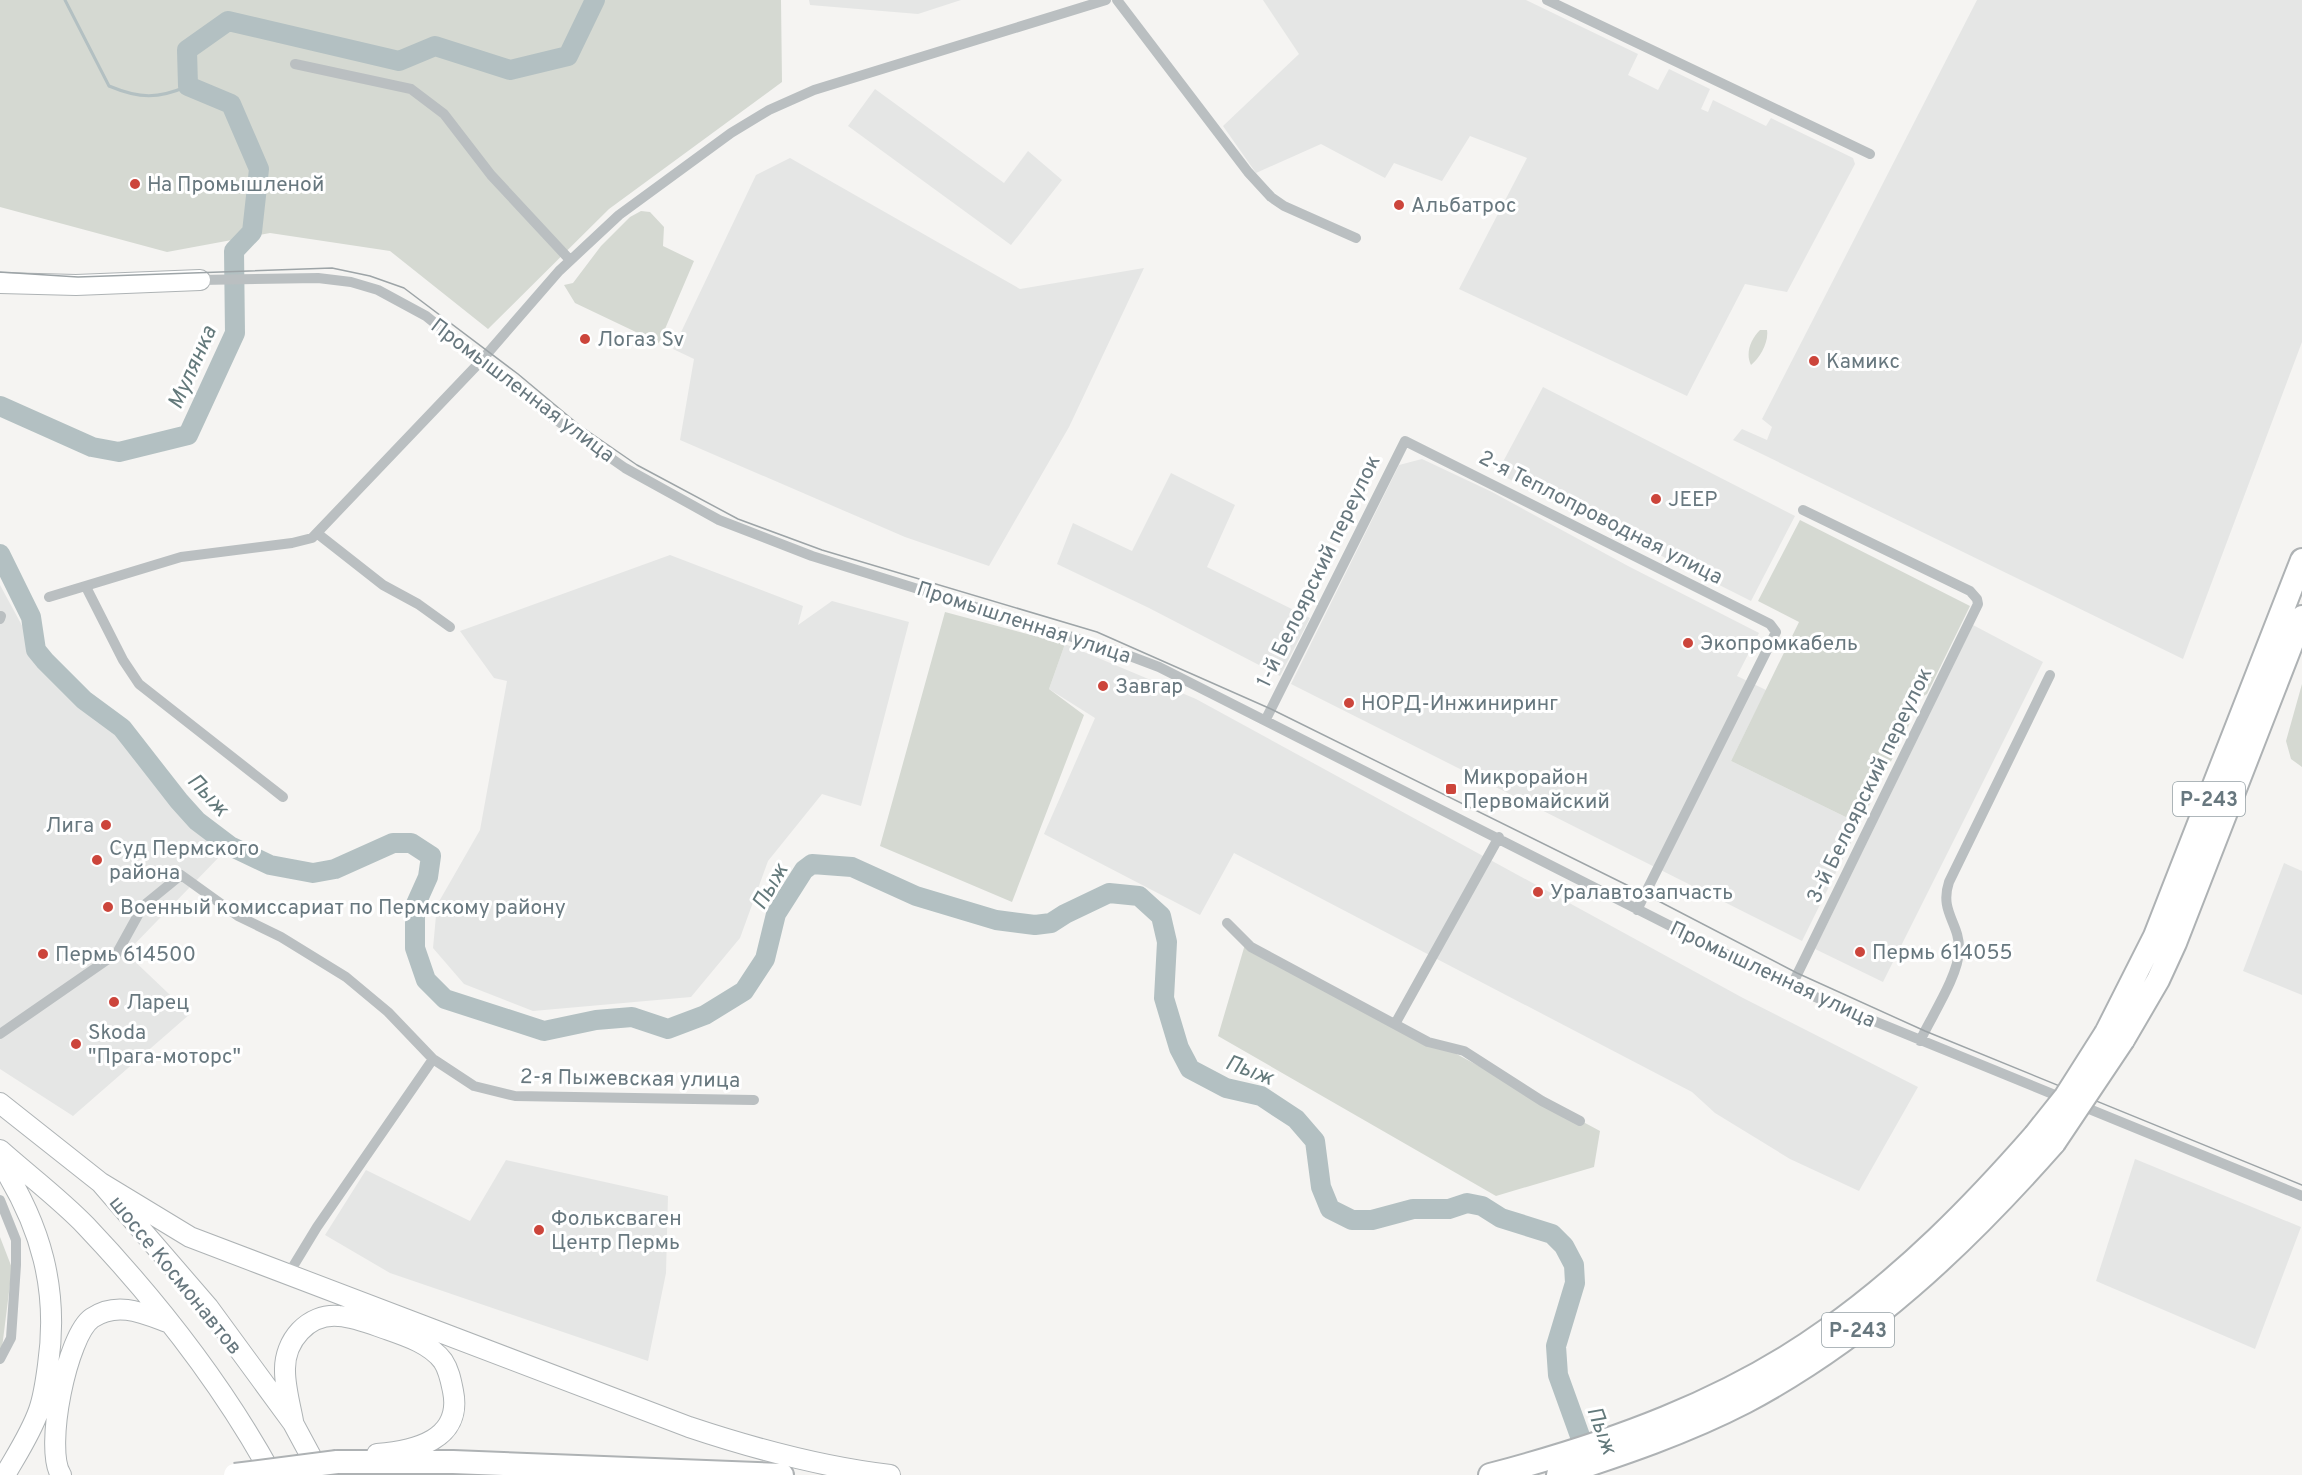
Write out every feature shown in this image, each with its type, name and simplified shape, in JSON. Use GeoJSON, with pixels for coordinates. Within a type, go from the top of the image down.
{"type":"FeatureCollection","features":[{"type":"Feature","properties":{"kind":"highway","name":"Р-243"},"geometry":{"type":"LineString","coordinates":[[2114,1036],[2302,560]]}},
{"type":"Feature","properties":{"kind":"highway","name":"Р-243"},"geometry":{"type":"LineString","coordinates":[[1490,1475],[1552,1468],[1615,1447],[1653,1423],[1736,1385],[1825,1332],[1873,1296],[1928,1248],[2045,1139],[2066,1096],[2114,1036],[2175,943],[2302,617]]}},
{"type":"Feature","properties":{"kind":"highway"},"geometry":{"type":"LineString","coordinates":[[235,1475],[272,1473],[330,1464],[453,1462],[782,1475]]}},
{"type":"Feature","properties":{"kind":"main road","name":"Промышленная улица"},"geometry":{"type":"LineString","coordinates":[[0,283],[76,285],[200,280]]}},
{"type":"Feature","properties":{"kind":"main road","name":"шоссе Космонавтов"},"geometry":{"type":"LineString","coordinates":[[0,1103],[101,1183],[207,1307],[293,1423],[330,1464]]}},
{"type":"Feature","properties":{"kind":"main road","name":"шоссе Космонавтов"},"geometry":{"type":"LineString","coordinates":[[0,1150],[85,1225],[172,1323],[242,1420],[272,1473]]}},
{"type":"Feature","properties":{"kind":"main road"},"geometry":{"type":"LineString","coordinates":[[0,1162],[36,1231],[49,1274],[53,1306],[51,1349],[40,1410],[5,1475]]}},
{"type":"Feature","properties":{"kind":"main road"},"geometry":{"type":"LineString","coordinates":[[101,1183],[190,1237],[689,1427],[762,1451],[847,1470],[890,1475]]}},
{"type":"Feature","properties":{"kind":"main road"},"geometry":{"type":"LineString","coordinates":[[61,1475],[57,1469],[54,1449],[57,1419],[78,1334],[91,1318],[106,1311],[120,1309],[134,1309],[172,1323]]}},
{"type":"Feature","properties":{"kind":"main road"},"geometry":{"type":"LineString","coordinates":[[293,1423],[285,1371],[287,1352],[292,1339],[303,1327],[319,1318],[338,1316],[364,1321],[409,1337],[442,1360],[450,1376],[455,1399],[451,1419],[441,1436],[421,1446],[399,1452],[330,1464]]}},
{"type":"Feature","properties":{"kind":"street"},"geometry":{"type":"LineString","coordinates":[[49,597],[181,557],[292,543],[318,534],[480,362],[570,260],[619,215],[731,133],[769,110],[814,90],[1106,0]]}},
{"type":"Feature","properties":{"kind":"street"},"geometry":{"type":"LineString","coordinates":[[1117,0],[1248,172],[1271,197],[1284,206],[1356,238]]}},
{"type":"Feature","properties":{"kind":"street"},"geometry":{"type":"LineString","coordinates":[[1547,0],[1870,154]]}},
{"type":"Feature","properties":{"kind":"street"},"geometry":{"type":"LineString","coordinates":[[295,64],[411,89],[444,114],[491,175],[570,260]]}},
{"type":"Feature","properties":{"kind":"street","name":"Промышленная улица"},"geometry":{"type":"LineString","coordinates":[[200,280],[284,278],[332,280],[378,290],[426,316],[480,362],[549,415],[625,468],[719,520],[812,556],[1114,650],[1159,667],[1266,719],[1791,987],[2302,1196]]}},
{"type":"Feature","properties":{"kind":"street","name":"1-й Белоярский переулок"},"geometry":{"type":"LineString","coordinates":[[1266,719],[1405,441]]}},
{"type":"Feature","properties":{"kind":"street","name":"2-я Теплопроводная улица"},"geometry":{"type":"LineString","coordinates":[[1405,441],[1770,624],[1776,632],[1637,910]]}},
{"type":"Feature","properties":{"kind":"street","name":"3-й Белоярский переулок"},"geometry":{"type":"LineString","coordinates":[[1791,987],[1977,609],[1977,599],[1970,591],[1803,510]]}},
{"type":"Feature","properties":{"kind":"street"},"geometry":{"type":"LineString","coordinates":[[318,534],[383,585],[418,604],[450,627]]}},
{"type":"Feature","properties":{"kind":"street"},"geometry":{"type":"LineString","coordinates":[[86,587],[123,660],[139,684],[283,796]]}},
{"type":"Feature","properties":{"kind":"street"},"geometry":{"type":"LineString","coordinates":[[1920,1041],[1958,960],[1958,939],[1944,902],[1949,882],[2050,675]]}},
{"type":"Feature","properties":{"kind":"street"},"geometry":{"type":"LineString","coordinates":[[1395,1024],[1499,837]]}},
{"type":"Feature","properties":{"kind":"street","name":"2-я Пыжевская улица"},"geometry":{"type":"LineString","coordinates":[[0,1034],[117,953],[143,906],[181,875],[238,916],[281,937],[346,977],[388,1012],[433,1059],[474,1086],[515,1096],[754,1100]]}},
{"type":"Feature","properties":{"kind":"street"},"geometry":{"type":"LineString","coordinates":[[1227,923],[1251,947],[1428,1042],[1464,1051],[1542,1101],[1580,1121]]}},
{"type":"Feature","properties":{"kind":"street"},"geometry":{"type":"LineString","coordinates":[[289,1273],[317,1227],[433,1059]]}},
{"type":"Feature","properties":{"kind":"street"},"geometry":{"type":"LineString","coordinates":[[0,1200],[16,1239],[16,1265],[11,1338],[0,1359]]}},
{"type":"Feature","properties":{"kind":"shaded area"},"geometry":{"type":"Polygon","coordinates":[[[0,0],[781,0],[782,82],[609,209],[488,329],[390,251],[270,233],[167,252],[0,207],[0,0]]]}},
{"type":"Feature","properties":{"kind":"shaded area"},"geometry":{"type":"Polygon","coordinates":[[[809,0],[961,0],[918,14],[810,5],[809,0]]]}},
{"type":"Feature","properties":{"kind":"shaded area"},"geometry":{"type":"Polygon","coordinates":[[[1263,0],[1526,0],[1638,54],[1628,75],[1658,90],[1669,69],[1710,89],[1701,109],[1708,112],[1713,100],[1766,126],[1771,118],[1853,158],[1855,164],[1787,292],[1745,284],[1687,396],[1459,289],[1527,158],[1470,136],[1442,181],[1394,163],[1385,178],[1321,144],[1256,173],[1223,126],[1299,54],[1263,0]]]}},
{"type":"Feature","properties":{"kind":"shaded area"},"geometry":{"type":"Polygon","coordinates":[[[1977,0],[2302,0],[2302,342],[2183,659],[1733,440],[1742,429],[1767,440],[1772,427],[1762,419],[1977,0]]]}},
{"type":"Feature","properties":{"kind":"shaded area"},"geometry":{"type":"Polygon","coordinates":[[[875,89],[1004,183],[1028,151],[1062,180],[1011,245],[848,126],[875,89]]]}},
{"type":"Feature","properties":{"kind":"shaded area"},"geometry":{"type":"Polygon","coordinates":[[[790,158],[1020,289],[1144,268],[1069,427],[989,566],[905,537],[680,440],[694,359],[673,349],[756,175],[790,158]]]}},
{"type":"Feature","properties":{"kind":"shaded area"},"geometry":{"type":"Polygon","coordinates":[[[641,211],[650,212],[664,227],[663,246],[694,261],[659,343],[575,303],[564,285],[573,283],[601,246],[630,217],[641,211]]]}},
{"type":"Feature","properties":{"kind":"shaded area"},"geometry":{"type":"Polygon","coordinates":[[[1760,330],[1767,330],[1767,340],[1761,354],[1751,365],[1750,346],[1760,330]]]}},
{"type":"Feature","properties":{"kind":"shaded area","name":"JEEP"},"geometry":{"type":"Polygon","coordinates":[[[1543,387],[1795,516],[1751,601],[1497,473],[1543,387]]]}},
{"type":"Feature","properties":{"kind":"shaded area"},"geometry":{"type":"Polygon","coordinates":[[[1422,459],[1492,492],[1628,566],[1759,633],[1737,676],[1766,690],[1731,761],[1860,824],[1802,941],[1291,684],[1399,465],[1422,459]]]}},
{"type":"Feature","properties":{"kind":"shaded area"},"geometry":{"type":"Polygon","coordinates":[[[1171,473],[1235,505],[1207,567],[1310,618],[1280,676],[1149,608],[1057,564],[1073,523],[1132,551],[1171,473]]]}},
{"type":"Feature","properties":{"kind":"shaded area"},"geometry":{"type":"Polygon","coordinates":[[[1800,520],[1970,606],[1927,694],[1913,702],[1907,700],[1912,719],[1860,824],[1731,761],[1799,622],[1758,601],[1800,520]]]}},
{"type":"Feature","properties":{"kind":"shaded area"},"geometry":{"type":"Polygon","coordinates":[[[670,555],[803,606],[798,625],[832,601],[909,622],[861,806],[822,794],[768,861],[740,938],[691,997],[533,1011],[464,984],[433,948],[437,905],[480,830],[507,681],[494,678],[460,631],[670,555]]]}},
{"type":"Feature","properties":{"kind":"shaded area"},"geometry":{"type":"Polygon","coordinates":[[[0,585],[38,655],[152,771],[221,855],[126,953],[190,1014],[73,1116],[0,1069],[0,585]]]}},
{"type":"Feature","properties":{"kind":"shaded area"},"geometry":{"type":"Polygon","coordinates":[[[945,612],[1065,644],[1049,689],[1084,715],[1012,902],[880,846],[945,612]]]}},
{"type":"Feature","properties":{"kind":"shaded area"},"geometry":{"type":"Polygon","coordinates":[[[1973,625],[2043,662],[1883,982],[1815,949],[1973,625]]]}},
{"type":"Feature","properties":{"kind":"shaded area"},"geometry":{"type":"Polygon","coordinates":[[[1065,644],[1196,699],[1743,998],[1918,1087],[1859,1191],[1790,1159],[1715,1113],[1692,1092],[1234,853],[1200,915],[1044,834],[1095,718],[1049,689],[1065,644]]]}},
{"type":"Feature","properties":{"kind":"shaded area"},"geometry":{"type":"Polygon","coordinates":[[[2302,684],[2302,767],[2291,759],[2286,741],[2302,684]]]}},
{"type":"Feature","properties":{"kind":"shaded area"},"geometry":{"type":"Polygon","coordinates":[[[2284,863],[2302,871],[2302,995],[2243,971],[2284,863]]]}},
{"type":"Feature","properties":{"kind":"shaded area"},"geometry":{"type":"Polygon","coordinates":[[[1246,941],[1600,1131],[1594,1167],[1496,1196],[1218,1036],[1246,941]]]}},
{"type":"Feature","properties":{"kind":"shaded area"},"geometry":{"type":"Polygon","coordinates":[[[2135,1159],[2301,1227],[2255,1349],[2096,1281],[2135,1159]]]}},
{"type":"Feature","properties":{"kind":"shaded area"},"geometry":{"type":"Polygon","coordinates":[[[506,1160],[668,1196],[666,1273],[648,1361],[390,1273],[325,1235],[366,1170],[470,1221],[506,1160]]]}},
{"type":"Feature","properties":{"kind":"shaded area"},"geometry":{"type":"Polygon","coordinates":[[[0,1237],[12,1268],[0,1364],[0,1237]]]}},
{"type":"Feature","properties":{"kind":"waterway"},"geometry":{"type":"LineString","coordinates":[[65,0],[109,86],[149,96],[188,86]]}},
{"type":"Feature","properties":{"kind":"waterway","name":"Мулянка"},"geometry":{"type":"LineString","coordinates":[[0,406],[92,447],[119,452],[188,435],[235,333],[234,251],[252,232],[259,169],[231,104],[188,86],[187,50],[228,21],[399,61],[435,46],[510,70],[568,56],[595,0]]}},
{"type":"Feature","properties":{"kind":"waterway","name":"Пыж"},"geometry":{"type":"LineString","coordinates":[[0,554],[31,617],[36,650],[84,700],[122,728],[197,821],[230,846],[270,865],[313,873],[335,869],[393,843],[411,843],[431,856],[428,877],[415,906],[415,948],[426,980],[445,999],[544,1031],[596,1020],[632,1017],[668,1029],[705,1015],[744,991],[765,959],[776,914],[804,870],[812,864],[852,867],[916,896],[996,920],[1035,925],[1051,923],[1109,893],[1139,896],[1161,916],[1167,942],[1164,998],[1179,1048],[1190,1069],[1226,1088],[1261,1096],[1296,1119],[1315,1141],[1321,1187],[1330,1209],[1352,1220],[1372,1220],[1413,1209],[1449,1209],[1467,1203],[1482,1206],[1501,1218],[1552,1234],[1564,1246],[1574,1265],[1575,1283],[1556,1346],[1558,1375],[1589,1461]]}},
{"type":"Feature","properties":{"kind":"tram line"},"geometry":{"type":"LineString","coordinates":[[0,272],[78,277],[332,268],[370,276],[404,288],[518,374],[579,425],[637,465],[738,519],[822,550],[1097,632],[1271,709],[1645,894],[1797,973],[1925,1031],[2302,1185]]}},
{"type":"Feature","properties":{"kind":"place","name":"На Промышленой"},"geometry":{"type":"Point","coordinates":[135,184]}},
{"type":"Feature","properties":{"kind":"place","name":"Альбатрос"},"geometry":{"type":"Point","coordinates":[1399,205]}},
{"type":"Feature","properties":{"kind":"place","name":"Логаз Sv"},"geometry":{"type":"Point","coordinates":[585,339]}},
{"type":"Feature","properties":{"kind":"place","name":"Камикс"},"geometry":{"type":"Point","coordinates":[1814,361]}},
{"type":"Feature","properties":{"kind":"place","name":"JEEP"},"geometry":{"type":"Point","coordinates":[1656,499]}},
{"type":"Feature","properties":{"kind":"place","name":"Экопромкабель"},"geometry":{"type":"Point","coordinates":[1688,643]}},
{"type":"Feature","properties":{"kind":"place","name":"Завгар"},"geometry":{"type":"Point","coordinates":[1103,686]}},
{"type":"Feature","properties":{"kind":"place","name":"НОРД-Инжиниринг"},"geometry":{"type":"Point","coordinates":[1349,703]}},
{"type":"Feature","properties":{"kind":"place","name":"Микрорайон Первомайский"},"geometry":{"type":"Point","coordinates":[1451,789]}},
{"type":"Feature","properties":{"kind":"place","name":"Лига"},"geometry":{"type":"Point","coordinates":[106,825]}},
{"type":"Feature","properties":{"kind":"place","name":"Суд Пермского района"},"geometry":{"type":"Point","coordinates":[97,860]}},
{"type":"Feature","properties":{"kind":"place","name":"Уралавтозапчасть"},"geometry":{"type":"Point","coordinates":[1538,892]}},
{"type":"Feature","properties":{"kind":"place","name":"Военный комиссариат по Пермскому району"},"geometry":{"type":"Point","coordinates":[108,907]}},
{"type":"Feature","properties":{"kind":"place","name":"Пермь 614055"},"geometry":{"type":"Point","coordinates":[1860,952]}},
{"type":"Feature","properties":{"kind":"place","name":"Пермь 614500"},"geometry":{"type":"Point","coordinates":[43,954]}},
{"type":"Feature","properties":{"kind":"place","name":"Ларец"},"geometry":{"type":"Point","coordinates":[114,1002]}},
{"type":"Feature","properties":{"kind":"place","name":"Skoda \"Прага-моторс\""},"geometry":{"type":"Point","coordinates":[76,1044]}},
{"type":"Feature","properties":{"kind":"place","name":"Фольксваген Центр Пермь"},"geometry":{"type":"Point","coordinates":[539,1230]}}]}
